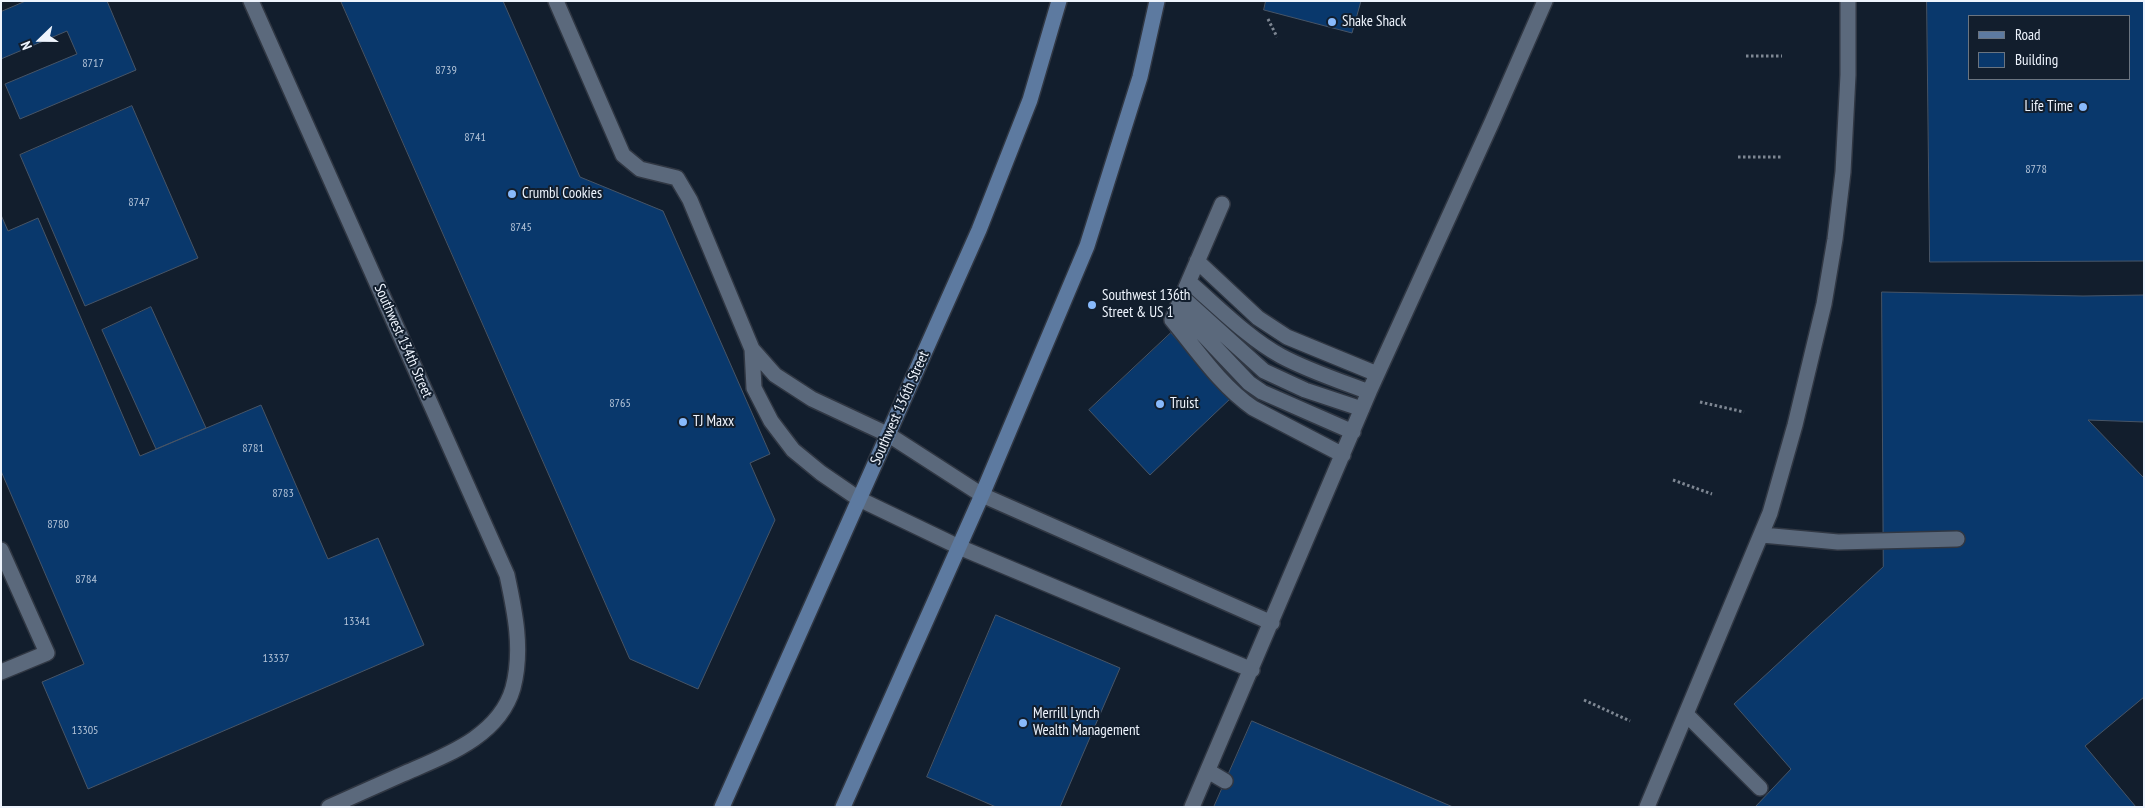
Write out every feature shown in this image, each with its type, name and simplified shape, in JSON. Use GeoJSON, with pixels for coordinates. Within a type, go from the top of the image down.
{"type":"FeatureCollection","features":[{"type":"Feature","properties":{"kind":"street","name":"Southwest 134th Street"},"geometry":{"type":"LineString","coordinates":[[251,1],[507,574],[516,614],[518,654],[512,689],[499,714],[480,735],[453,752],[330,807]]}},
{"type":"Feature","properties":{"kind":"street"},"geometry":{"type":"LineString","coordinates":[[556,1],[623,155],[640,169],[677,178],[690,200],[752,349],[754,388],[771,421],[793,450],[821,473],[859,499],[959,547],[1252,670]]}},
{"type":"Feature","properties":{"kind":"street","name":"Southwest 136th Street"},"geometry":{"type":"LineString","coordinates":[[722,807],[979,230],[1030,100],[1059,1]]}},
{"type":"Feature","properties":{"kind":"street"},"geometry":{"type":"LineString","coordinates":[[843,807],[982,495],[1087,246],[1140,77],[1157,1]]}},
{"type":"Feature","properties":{"kind":"street"},"geometry":{"type":"LineString","coordinates":[[1192,807],[1369,392],[1545,1]]}},
{"type":"Feature","properties":{"kind":"street"},"geometry":{"type":"LineString","coordinates":[[1647,807],[1762,535],[1770,513],[1794,425],[1824,304],[1835,239],[1843,172],[1848,74],[1848,1]]}},
{"type":"Feature","properties":{"kind":"street"},"geometry":{"type":"LineString","coordinates":[[1222,204],[1172,320],[1229,389],[1253,408],[1343,455]]}},
{"type":"Feature","properties":{"kind":"street"},"geometry":{"type":"LineString","coordinates":[[1197,261],[1258,318],[1287,338],[1377,374]]}},
{"type":"Feature","properties":{"kind":"street"},"geometry":{"type":"LineString","coordinates":[[1189,282],[1280,356],[1312,371],[1369,392]]}},
{"type":"Feature","properties":{"kind":"street"},"geometry":{"type":"LineString","coordinates":[[1180,302],[1264,371],[1305,390],[1362,410]]}},
{"type":"Feature","properties":{"kind":"street"},"geometry":{"type":"LineString","coordinates":[[1180,302],[1249,383],[1262,392],[1353,432]]}},
{"type":"Feature","properties":{"kind":"street"},"geometry":{"type":"LineString","coordinates":[[752,349],[776,374],[812,399],[888,435],[982,495],[1272,623]]}},
{"type":"Feature","properties":{"kind":"street"},"geometry":{"type":"LineString","coordinates":[[1762,535],[1838,542],[1957,539]]}},
{"type":"Feature","properties":{"kind":"street"},"geometry":{"type":"LineString","coordinates":[[1,550],[47,653],[1,672]]}},
{"type":"Feature","properties":{"kind":"street"},"geometry":{"type":"LineString","coordinates":[[1686,715],[1760,788]]}},
{"type":"Feature","properties":{"kind":"street"},"geometry":{"type":"LineString","coordinates":[[1208,771],[1225,781]]}},
{"type":"Feature","properties":{"kind":"path"},"geometry":{"type":"LineString","coordinates":[[1268,19],[1276,37]]}},
{"type":"Feature","properties":{"kind":"path"},"geometry":{"type":"LineString","coordinates":[[1746,56],[1782,56]]}},
{"type":"Feature","properties":{"kind":"path"},"geometry":{"type":"LineString","coordinates":[[1738,157],[1782,157]]}},
{"type":"Feature","properties":{"kind":"path"},"geometry":{"type":"LineString","coordinates":[[1700,402],[1744,412]]}},
{"type":"Feature","properties":{"kind":"path"},"geometry":{"type":"LineString","coordinates":[[1673,480],[1712,494]]}},
{"type":"Feature","properties":{"kind":"path"},"geometry":{"type":"LineString","coordinates":[[1584,700],[1630,721]]}},
{"type":"Feature","properties":{"kind":"building"},"geometry":{"type":"Polygon","coordinates":[[[26,1],[107,1],[136,70],[20,119],[5,84],[77,54],[67,31],[1,59],[1,12],[26,1]]]}},
{"type":"Feature","properties":{"kind":"building"},"geometry":{"type":"Polygon","coordinates":[[[341,1],[503,1],[580,177],[663,211],[770,454],[750,463],[775,520],[698,689],[630,659],[341,1]]]}},
{"type":"Feature","properties":{"kind":"building","name":"Shake Shack"},"geometry":{"type":"Polygon","coordinates":[[[1266,1],[1361,1],[1352,33],[1264,10],[1266,1]]]}},
{"type":"Feature","properties":{"kind":"building"},"geometry":{"type":"Polygon","coordinates":[[[1927,1],[2144,1],[2144,261],[1930,262],[1927,1]]]}},
{"type":"Feature","properties":{"kind":"building"},"geometry":{"type":"Polygon","coordinates":[[[132,106],[198,258],[85,306],[20,155],[132,106]]]}},
{"type":"Feature","properties":{"kind":"building"},"geometry":{"type":"Polygon","coordinates":[[[1,215],[8,231],[38,218],[140,456],[261,405],[328,559],[378,538],[424,645],[88,789],[42,682],[84,664],[1,471],[1,215]]]}},
{"type":"Feature","properties":{"kind":"building"},"geometry":{"type":"Polygon","coordinates":[[[1882,292],[2083,296],[2144,295],[2144,422],[2088,420],[2144,478],[2144,697],[2085,746],[2136,807],[1755,807],[1791,769],[1734,704],[1883,567],[1882,292]]]}},
{"type":"Feature","properties":{"kind":"building"},"geometry":{"type":"Polygon","coordinates":[[[151,307],[206,428],[156,449],[102,330],[151,307]]]}},
{"type":"Feature","properties":{"kind":"building","name":"Truist"},"geometry":{"type":"Polygon","coordinates":[[[1171,333],[1231,398],[1150,475],[1089,410],[1171,333]]]}},
{"type":"Feature","properties":{"kind":"building","name":"Merrill Lynch Wealth Management"},"geometry":{"type":"Polygon","coordinates":[[[996,615],[1120,668],[1060,807],[996,807],[927,777],[996,615]]]}},
{"type":"Feature","properties":{"kind":"building"},"geometry":{"type":"Polygon","coordinates":[[[1252,721],[1453,807],[1214,807],[1252,721]]]}},
{"type":"Feature","properties":{"kind":"place","name":"Shake Shack"},"geometry":{"type":"Point","coordinates":[1332,22]}},
{"type":"Feature","properties":{"kind":"place","name":"Life Time"},"geometry":{"type":"Point","coordinates":[2083,107]}},
{"type":"Feature","properties":{"kind":"place","name":"Crumbl Cookies"},"geometry":{"type":"Point","coordinates":[512,194]}},
{"type":"Feature","properties":{"kind":"place","name":"Southwest 136th Street & US 1"},"geometry":{"type":"Point","coordinates":[1092,305]}},
{"type":"Feature","properties":{"kind":"place","name":"Truist"},"geometry":{"type":"Point","coordinates":[1160,404]}},
{"type":"Feature","properties":{"kind":"place","name":"TJ Maxx"},"geometry":{"type":"Point","coordinates":[683,422]}},
{"type":"Feature","properties":{"kind":"place","name":"Merrill Lynch Wealth Management"},"geometry":{"type":"Point","coordinates":[1023,723]}}]}
